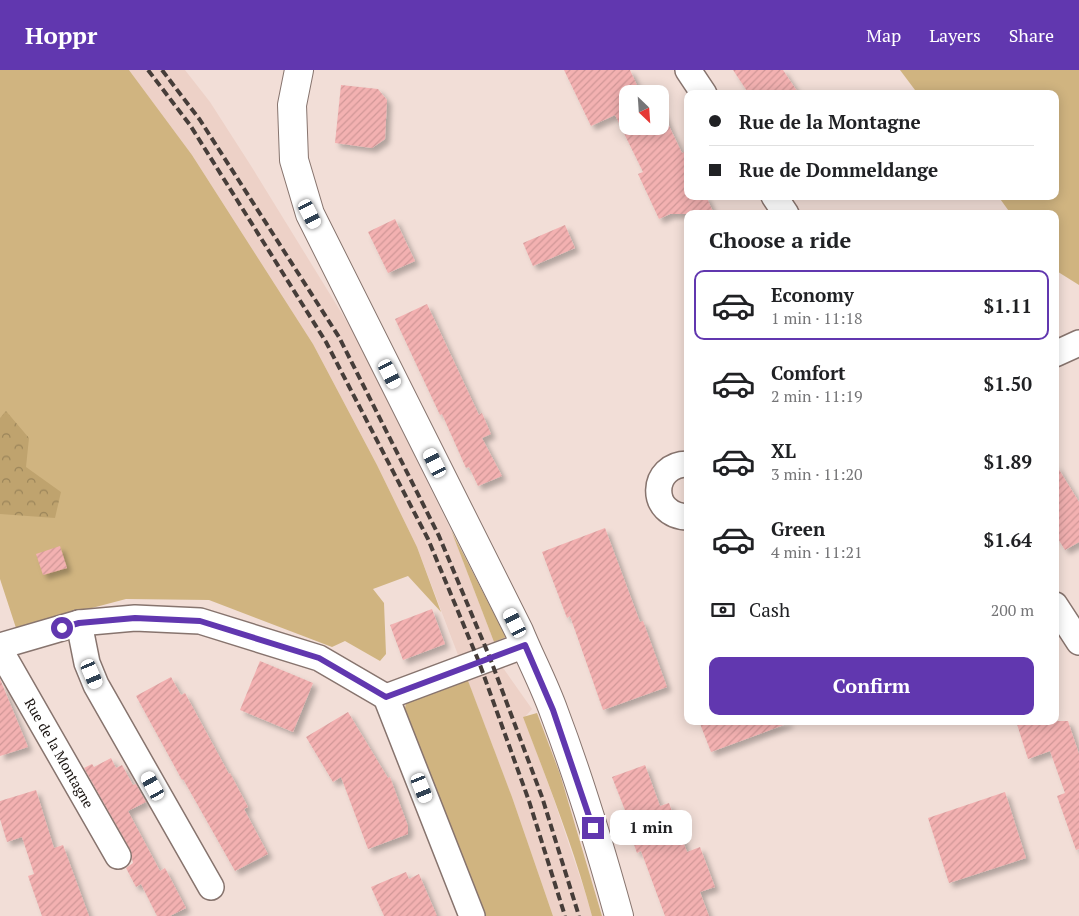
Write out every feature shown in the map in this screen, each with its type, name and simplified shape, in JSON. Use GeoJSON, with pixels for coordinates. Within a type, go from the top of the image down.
{"type":"FeatureCollection","features":[{"type":"Feature","properties":{"kind":"main road"},"geometry":{"type":"LineString","coordinates":[[299,70],[292,105],[294,160],[310,214],[525,645],[553,710],[605,865],[619,916]]}},
{"type":"Feature","properties":{"kind":"street"},"geometry":{"type":"LineString","coordinates":[[688,70],[701,90]]}},
{"type":"Feature","properties":{"kind":"street"},"geometry":{"type":"LineString","coordinates":[[1059,352],[1079,343]]}},
{"type":"Feature","properties":{"kind":"street"},"geometry":{"type":"LineString","coordinates":[[684,464],[671,468],[665,473],[661,479],[658,494],[666,509],[672,514],[684,516]]}},
{"type":"Feature","properties":{"kind":"street"},"geometry":{"type":"LineString","coordinates":[[1059,611],[1079,642]]}},
{"type":"Feature","properties":{"kind":"street"},"geometry":{"type":"LineString","coordinates":[[0,646],[79,623],[135,618],[200,621],[319,658],[386,697],[472,916]]}},
{"type":"Feature","properties":{"kind":"street"},"geometry":{"type":"LineString","coordinates":[[79,623],[87,663],[96,685],[210,887]]}},
{"type":"Feature","properties":{"kind":"street"},"geometry":{"type":"LineString","coordinates":[[386,697],[525,645]]}},
{"type":"Feature","properties":{"kind":"street","name":"Rue de la Montagne"},"geometry":{"type":"LineString","coordinates":[[0,650],[118,856]]}},
{"type":"Feature","properties":{"kind":"shaded area"},"geometry":{"type":"Polygon","coordinates":[[[0,70],[129,70],[192,155],[313,344],[377,465],[417,547],[441,612],[408,576],[373,589],[384,603],[386,654],[380,661],[345,641],[332,647],[209,600],[126,599],[16,628],[0,579],[0,70]]]}},
{"type":"Feature","properties":{"kind":"shaded area"},"geometry":{"type":"Polygon","coordinates":[[[129,70],[185,70],[210,102],[352,330],[451,530],[501,665],[532,709],[524,718],[552,794],[592,916],[553,916],[512,797],[417,547],[377,465],[313,344],[192,155],[129,70]]]}},
{"type":"Feature","properties":{"kind":"shaded area"},"geometry":{"type":"Polygon","coordinates":[[[900,70],[1079,70],[1079,285],[1059,272],[1059,210],[1008,210],[1001,200],[1059,200],[1059,90],[915,90],[900,70]]]}},
{"type":"Feature","properties":{"kind":"shaded area"},"geometry":{"type":"Polygon","coordinates":[[[451,530],[506,637],[494,642],[451,530]]]}},
{"type":"Feature","properties":{"kind":"shaded area"},"geometry":{"type":"Polygon","coordinates":[[[467,678],[512,797],[553,916],[483,916],[403,718],[406,703],[467,678]]]}},
{"type":"Feature","properties":{"kind":"shaded area"},"geometry":{"type":"Polygon","coordinates":[[[537,713],[560,774],[602,916],[592,916],[569,841],[523,717],[537,713]]]}},
{"type":"Feature","properties":{"kind":"green space"},"geometry":{"type":"Polygon","coordinates":[[[6,411],[29,438],[26,467],[61,492],[55,518],[0,514],[0,418],[6,411]]]}},
{"type":"Feature","properties":{"kind":"building"},"geometry":{"type":"Polygon","coordinates":[[[564,70],[630,70],[637,85],[619,85],[619,123],[615,115],[591,126],[564,70]]]}},
{"type":"Feature","properties":{"kind":"building"},"geometry":{"type":"Polygon","coordinates":[[[733,70],[783,70],[796,90],[746,90],[733,70]]]}},
{"type":"Feature","properties":{"kind":"building"},"geometry":{"type":"Polygon","coordinates":[[[341,85],[378,89],[387,100],[385,139],[372,148],[335,143],[341,85]]]}},
{"type":"Feature","properties":{"kind":"building"},"geometry":{"type":"Polygon","coordinates":[[[669,126],[682,153],[684,152],[684,200],[708,200],[712,210],[684,210],[684,214],[670,214],[659,219],[638,174],[643,172],[625,135],[669,135],[669,126]]]}},
{"type":"Feature","properties":{"kind":"building"},"geometry":{"type":"Polygon","coordinates":[[[395,219],[415,261],[388,273],[368,232],[395,219]]]}},
{"type":"Feature","properties":{"kind":"building"},"geometry":{"type":"Polygon","coordinates":[[[565,225],[575,248],[533,266],[523,243],[565,225]]]}},
{"type":"Feature","properties":{"kind":"building"},"geometry":{"type":"Polygon","coordinates":[[[427,304],[479,415],[482,413],[491,434],[482,438],[502,476],[478,486],[469,467],[466,468],[442,414],[440,415],[395,319],[427,304]]]}},
{"type":"Feature","properties":{"kind":"building"},"geometry":{"type":"Polygon","coordinates":[[[1059,470],[1079,502],[1079,542],[1065,550],[1059,540],[1059,470]]]}},
{"type":"Feature","properties":{"kind":"building"},"geometry":{"type":"Polygon","coordinates":[[[605,528],[640,622],[643,621],[667,687],[603,710],[570,616],[567,618],[542,552],[605,528]]]}},
{"type":"Feature","properties":{"kind":"building"},"geometry":{"type":"Polygon","coordinates":[[[60,546],[67,568],[43,575],[36,554],[60,546]]]}},
{"type":"Feature","properties":{"kind":"building"},"geometry":{"type":"Polygon","coordinates":[[[432,609],[445,644],[403,660],[390,625],[432,609]]]}},
{"type":"Feature","properties":{"kind":"building"},"geometry":{"type":"Polygon","coordinates":[[[260,661],[313,683],[293,732],[240,710],[260,661]]]}},
{"type":"Feature","properties":{"kind":"building"},"geometry":{"type":"Polygon","coordinates":[[[171,677],[181,695],[185,693],[230,773],[248,807],[244,809],[268,854],[235,871],[136,696],[171,677]]]}},
{"type":"Feature","properties":{"kind":"building"},"geometry":{"type":"Polygon","coordinates":[[[0,679],[28,747],[0,756],[0,679]]]}},
{"type":"Feature","properties":{"kind":"building"},"geometry":{"type":"Polygon","coordinates":[[[348,712],[388,778],[390,777],[408,826],[408,834],[368,849],[341,777],[333,782],[306,737],[348,712]]]}},
{"type":"Feature","properties":{"kind":"building"},"geometry":{"type":"Polygon","coordinates":[[[1059,721],[1068,721],[1079,754],[1079,849],[1076,850],[1057,796],[1065,793],[1050,751],[1028,759],[1017,725],[1059,725],[1059,721]]]}},
{"type":"Feature","properties":{"kind":"building"},"geometry":{"type":"Polygon","coordinates":[[[701,725],[784,725],[711,752],[701,725]]]}},
{"type":"Feature","properties":{"kind":"building"},"geometry":{"type":"Polygon","coordinates":[[[111,758],[116,768],[122,765],[133,785],[136,784],[146,802],[128,811],[160,871],[165,868],[186,908],[170,916],[157,916],[141,884],[136,887],[126,868],[133,863],[130,849],[84,768],[92,764],[94,767],[111,758]]]}},
{"type":"Feature","properties":{"kind":"building"},"geometry":{"type":"Polygon","coordinates":[[[645,765],[660,806],[669,803],[687,852],[700,847],[715,887],[700,892],[709,916],[665,916],[641,851],[637,853],[625,819],[628,818],[612,777],[645,765]]]}},
{"type":"Feature","properties":{"kind":"building"},"geometry":{"type":"Polygon","coordinates":[[[36,790],[54,848],[63,845],[89,916],[42,916],[28,876],[34,874],[22,837],[7,842],[0,819],[0,801],[36,790]]]}},
{"type":"Feature","properties":{"kind":"building"},"geometry":{"type":"Polygon","coordinates":[[[1005,792],[1026,858],[949,883],[928,818],[1005,792]]]}},
{"type":"Feature","properties":{"kind":"building"},"geometry":{"type":"Polygon","coordinates":[[[406,872],[409,879],[419,874],[437,916],[384,916],[371,887],[406,872]]]}},
{"type":"Feature","properties":{"kind":"railway"},"geometry":{"type":"LineString","coordinates":[[148,70],[190,125],[326,342],[428,539],[479,662],[529,801],[565,916]]}},
{"type":"Feature","properties":{"kind":"railway"},"geometry":{"type":"LineString","coordinates":[[162,70],[200,120],[339,337],[439,536],[490,658],[542,797],[579,916]]}},
{"type":"Feature","properties":{"kind":"route"},"geometry":{"type":"LineString","coordinates":[[62,628],[79,623],[135,618],[200,621],[319,658],[386,697],[525,645],[553,710],[593,828]]}}]}
